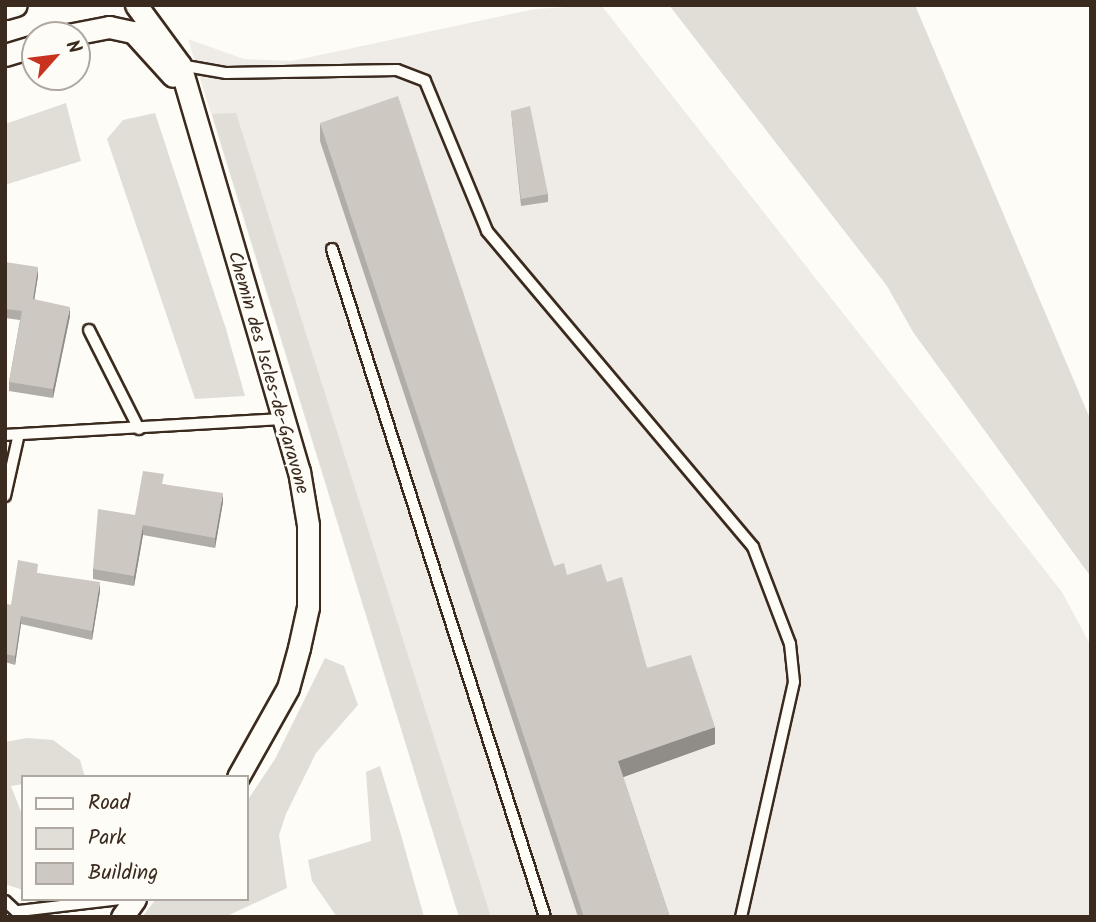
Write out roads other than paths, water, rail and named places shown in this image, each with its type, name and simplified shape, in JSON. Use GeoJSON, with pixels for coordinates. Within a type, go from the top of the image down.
{"type":"FeatureCollection","features":[{"type":"Feature","properties":{"kind":"street"},"geometry":{"type":"LineString","coordinates":[[5,8],[16,5]]}},
{"type":"Feature","properties":{"kind":"street"},"geometry":{"type":"LineString","coordinates":[[136,5],[180,65],[196,125]]}},
{"type":"Feature","properties":{"kind":"street"},"geometry":{"type":"LineString","coordinates":[[91,31],[109,27],[133,32],[169,69],[196,125]]}},
{"type":"Feature","properties":{"kind":"street","name":"Chemin des Iscles-de-Garavone"},"geometry":{"type":"LineString","coordinates":[[196,125],[282,419],[308,524],[308,607],[288,688],[240,775]]}},
{"type":"Feature","properties":{"kind":"street"},"geometry":{"type":"LineString","coordinates":[[122,917],[134,901]]}},
{"type":"Feature","properties":{"kind":"lane"},"geometry":{"type":"LineString","coordinates":[[180,65],[226,73],[397,70],[425,81],[487,231],[753,547],[790,644],[794,682],[741,917]]}},
{"type":"Feature","properties":{"kind":"lane"},"geometry":{"type":"LineString","coordinates":[[331,249],[545,917]]}},
{"type":"Feature","properties":{"kind":"lane"},"geometry":{"type":"LineString","coordinates":[[89,330],[139,429]]}},
{"type":"Feature","properties":{"kind":"lane"},"geometry":{"type":"LineString","coordinates":[[5,435],[18,438],[282,419]]}},
{"type":"Feature","properties":{"kind":"lane"},"geometry":{"type":"LineString","coordinates":[[5,496],[18,438]]}},
{"type":"Feature","properties":{"kind":"lane"},"geometry":{"type":"LineString","coordinates":[[5,901],[21,914],[107,901]]}}]}
